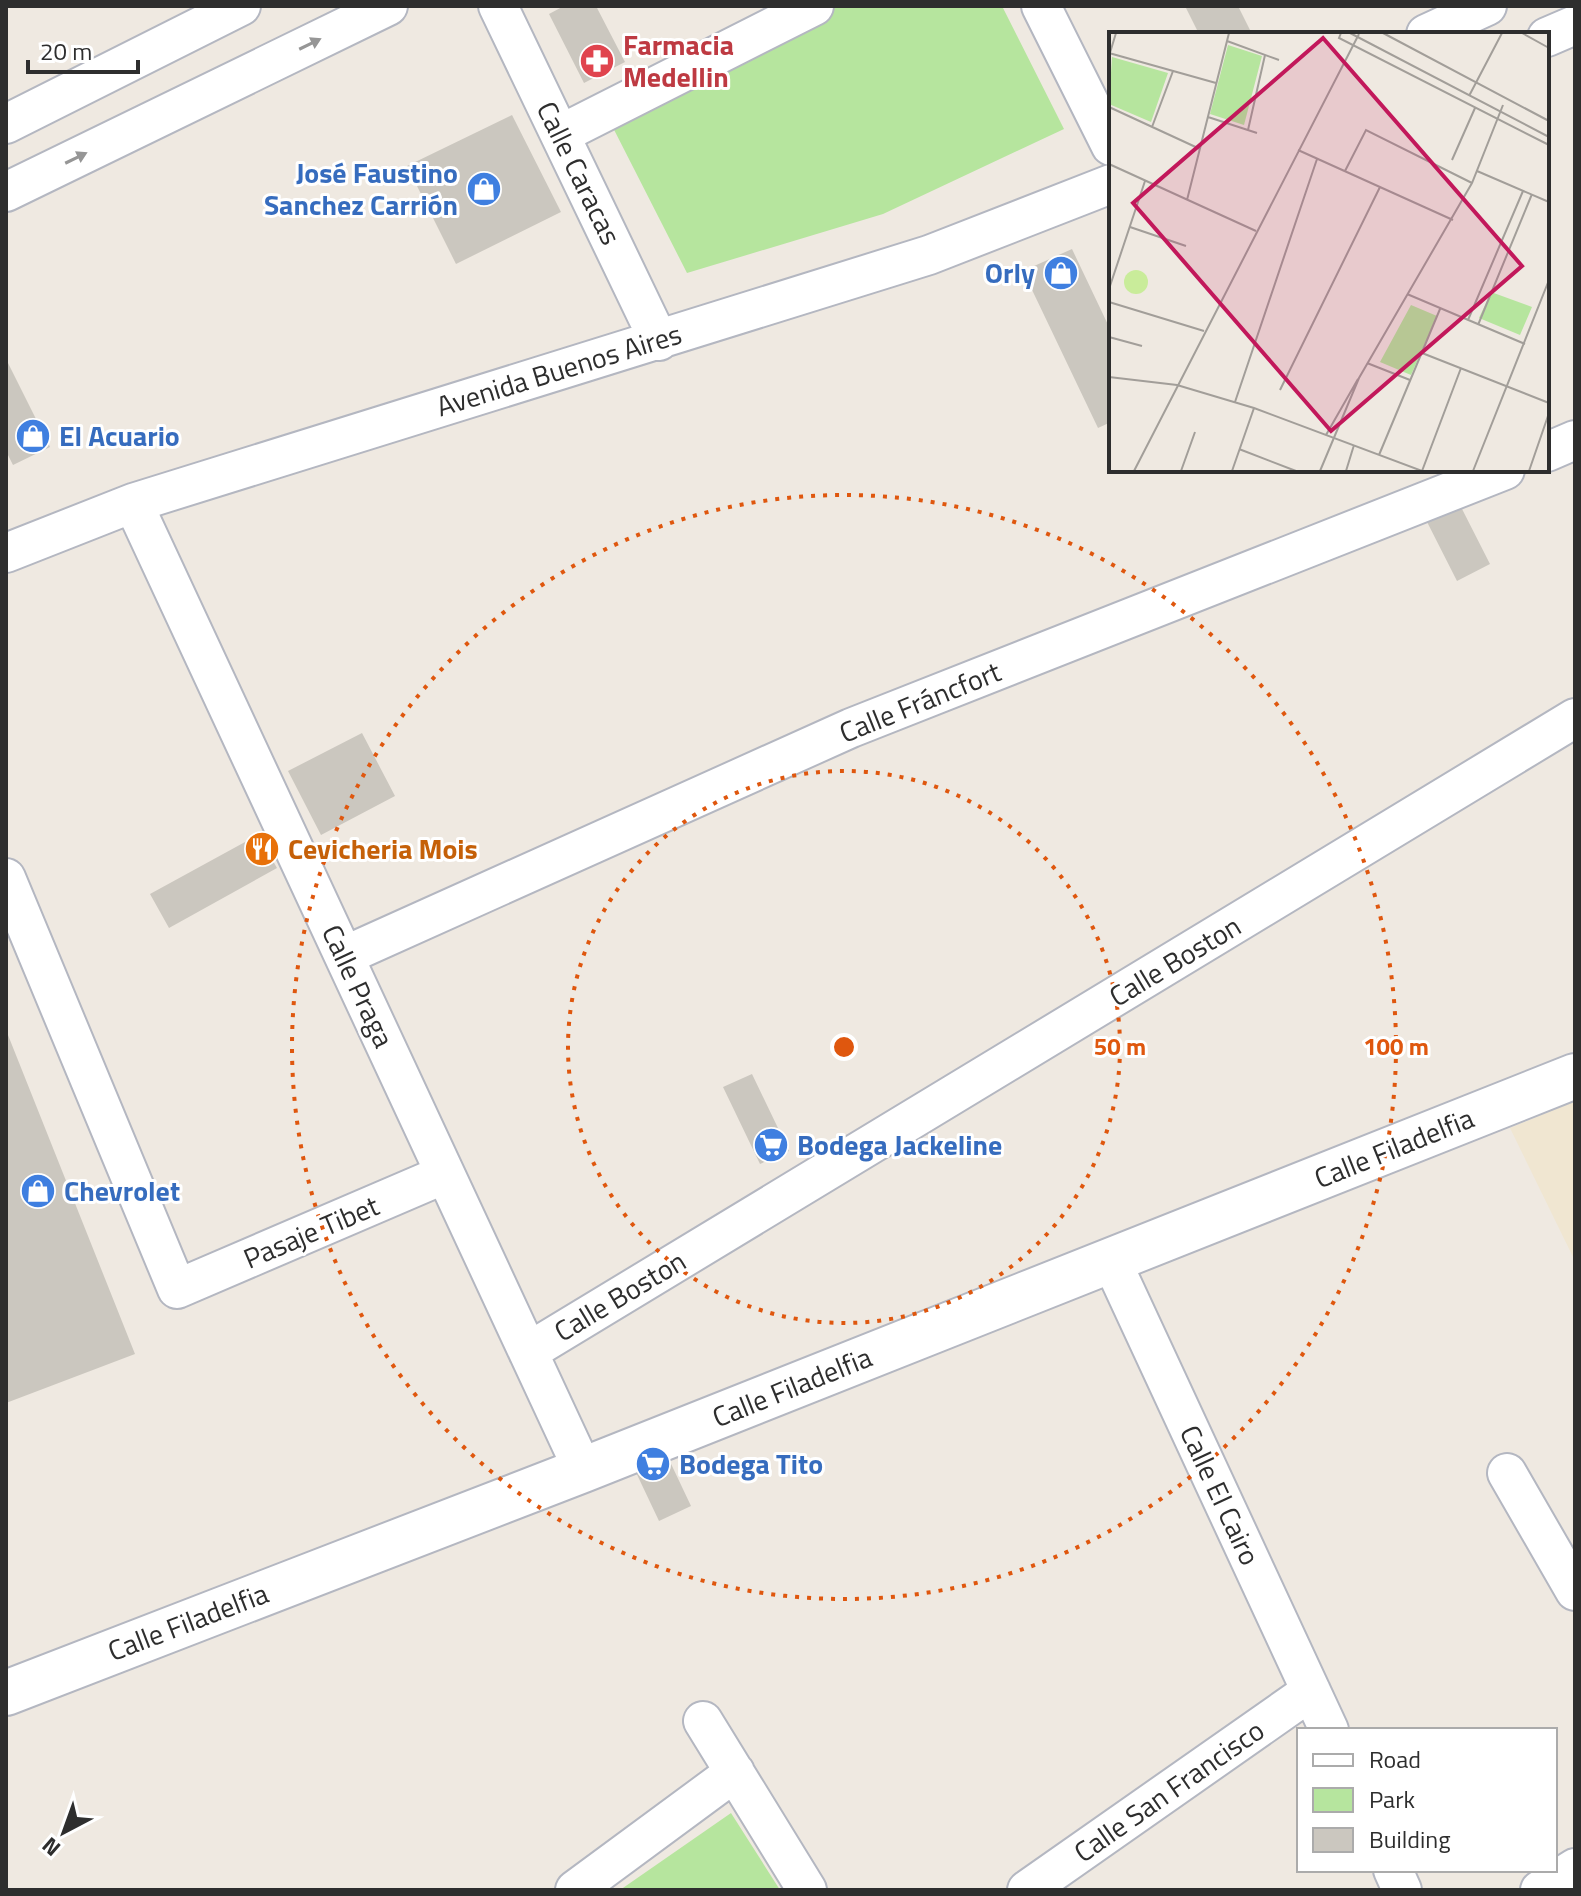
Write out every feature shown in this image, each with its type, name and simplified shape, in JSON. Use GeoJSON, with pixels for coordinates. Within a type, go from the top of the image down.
{"type":"FeatureCollection","features":[{"type":"Feature","properties":{"kind":"street"},"geometry":{"type":"LineString","coordinates":[[6,124],[241,6]]}},
{"type":"Feature","properties":{"kind":"street"},"geometry":{"type":"LineString","coordinates":[[6,192],[388,6]]}},
{"type":"Feature","properties":{"kind":"street","name":"Calle Caracas"},"geometry":{"type":"LineString","coordinates":[[498,6],[659,341]]}},
{"type":"Feature","properties":{"kind":"street"},"geometry":{"type":"LineString","coordinates":[[561,134],[814,6]]}},
{"type":"Feature","properties":{"kind":"street"},"geometry":{"type":"LineString","coordinates":[[1041,6],[1109,142]]}},
{"type":"Feature","properties":{"kind":"street"},"geometry":{"type":"LineString","coordinates":[[1430,32],[1487,6]]}},
{"type":"Feature","properties":{"kind":"street"},"geometry":{"type":"LineString","coordinates":[[1549,36],[1575,25]]}},
{"type":"Feature","properties":{"kind":"street","name":"Avenida Buenos Aires"},"geometry":{"type":"LineString","coordinates":[[6,553],[133,503],[929,255],[1109,185]]}},
{"type":"Feature","properties":{"kind":"street"},"geometry":{"type":"LineString","coordinates":[[1549,451],[1575,440]]}},
{"type":"Feature","properties":{"kind":"street","name":"Calle Fráncfort"},"geometry":{"type":"LineString","coordinates":[[344,956],[851,728],[1500,472]]}},
{"type":"Feature","properties":{"kind":"street","name":"Calle Praga"},"geometry":{"type":"LineString","coordinates":[[133,503],[583,1470]]}},
{"type":"Feature","properties":{"kind":"street","name":"Calle Boston"},"geometry":{"type":"LineString","coordinates":[[528,1352],[1575,718]]}},
{"type":"Feature","properties":{"kind":"street","name":"Pasaje Tibet"},"geometry":{"type":"LineString","coordinates":[[6,878],[177,1289],[445,1174]]}},
{"type":"Feature","properties":{"kind":"street","name":"Calle Filadelfia"},"geometry":{"type":"LineString","coordinates":[[6,1693],[583,1470],[1575,1076]]}},
{"type":"Feature","properties":{"kind":"street","name":"Calle El Cairo"},"geometry":{"type":"LineString","coordinates":[[1111,1260],[1328,1728]]}},
{"type":"Feature","properties":{"kind":"street"},"geometry":{"type":"LineString","coordinates":[[1507,1473],[1575,1591]]}},
{"type":"Feature","properties":{"kind":"street","name":"Calle San Francisco"},"geometry":{"type":"LineString","coordinates":[[1037,1887],[1311,1691]]}},
{"type":"Feature","properties":{"kind":"street"},"geometry":{"type":"LineString","coordinates":[[703,1721],[807,1890]]}},
{"type":"Feature","properties":{"kind":"street"},"geometry":{"type":"LineString","coordinates":[[575,1890],[735,1772]]}},
{"type":"Feature","properties":{"kind":"street"},"geometry":{"type":"LineString","coordinates":[[1540,1890],[1575,1868]]}},
{"type":"Feature","properties":{"kind":"shaded area"},"geometry":{"type":"Polygon","coordinates":[[[1575,1101],[1575,1261],[1510,1128],[1575,1101]]]}},
{"type":"Feature","properties":{"kind":"green space"},"geometry":{"type":"Polygon","coordinates":[[[829,6],[1002,6],[1064,129],[883,214],[687,273],[605,112],[829,6]]]}},
{"type":"Feature","properties":{"kind":"green space"},"geometry":{"type":"Polygon","coordinates":[[[731,1813],[780,1890],[620,1890],[731,1813]]]}},
{"type":"Feature","properties":{"kind":"building"},"geometry":{"type":"Polygon","coordinates":[[[564,6],[596,6],[625,62],[584,83],[549,14],[564,6]]]}},
{"type":"Feature","properties":{"kind":"building"},"geometry":{"type":"Polygon","coordinates":[[[1185,6],[1238,6],[1251,32],[1198,32],[1185,6]]]}},
{"type":"Feature","properties":{"kind":"building","name":"José Faustino Sanchez Carrión"},"geometry":{"type":"Polygon","coordinates":[[[512,115],[561,212],[456,264],[407,166],[512,115]]]}},
{"type":"Feature","properties":{"kind":"building"},"geometry":{"type":"Polygon","coordinates":[[[1072,249],[1109,327],[1109,423],[1098,428],[1023,271],[1072,249]]]}},
{"type":"Feature","properties":{"kind":"building"},"geometry":{"type":"Polygon","coordinates":[[[6,359],[50,447],[13,465],[6,451],[6,359]]]}},
{"type":"Feature","properties":{"kind":"building"},"geometry":{"type":"Polygon","coordinates":[[[1461,507],[1490,564],[1457,581],[1423,514],[1461,507]]]}},
{"type":"Feature","properties":{"kind":"building"},"geometry":{"type":"Polygon","coordinates":[[[362,733],[395,796],[321,835],[288,771],[362,733]]]}},
{"type":"Feature","properties":{"kind":"building"},"geometry":{"type":"Polygon","coordinates":[[[258,835],[277,868],[169,928],[150,894],[258,835]]]}},
{"type":"Feature","properties":{"kind":"building","name":"Chevrolet"},"geometry":{"type":"Polygon","coordinates":[[[6,1030],[135,1354],[6,1403],[6,1030]]]}},
{"type":"Feature","properties":{"kind":"building"},"geometry":{"type":"Polygon","coordinates":[[[752,1074],[789,1151],[760,1164],[723,1087],[752,1074]]]}},
{"type":"Feature","properties":{"kind":"building"},"geometry":{"type":"Polygon","coordinates":[[[664,1449],[691,1506],[659,1521],[632,1464],[664,1449]]]}},
{"type":"Feature","properties":{"kind":"place","name":"Farmacia Medellin"},"geometry":{"type":"Point","coordinates":[597,61]}},
{"type":"Feature","properties":{"kind":"place","name":"José Faustino Sanchez Carrión"},"geometry":{"type":"Point","coordinates":[484,189]}},
{"type":"Feature","properties":{"kind":"place","name":"Orly"},"geometry":{"type":"Point","coordinates":[1061,273]}},
{"type":"Feature","properties":{"kind":"place","name":"El Acuario"},"geometry":{"type":"Point","coordinates":[33,436]}},
{"type":"Feature","properties":{"kind":"place","name":"Cevicheria Mois"},"geometry":{"type":"Point","coordinates":[262,849]}},
{"type":"Feature","properties":{"kind":"place","name":"Bodega Jackeline"},"geometry":{"type":"Point","coordinates":[771,1145]}},
{"type":"Feature","properties":{"kind":"place","name":"Chevrolet"},"geometry":{"type":"Point","coordinates":[38,1191]}},
{"type":"Feature","properties":{"kind":"place","name":"Bodega Tito"},"geometry":{"type":"Point","coordinates":[653,1464]}}]}
